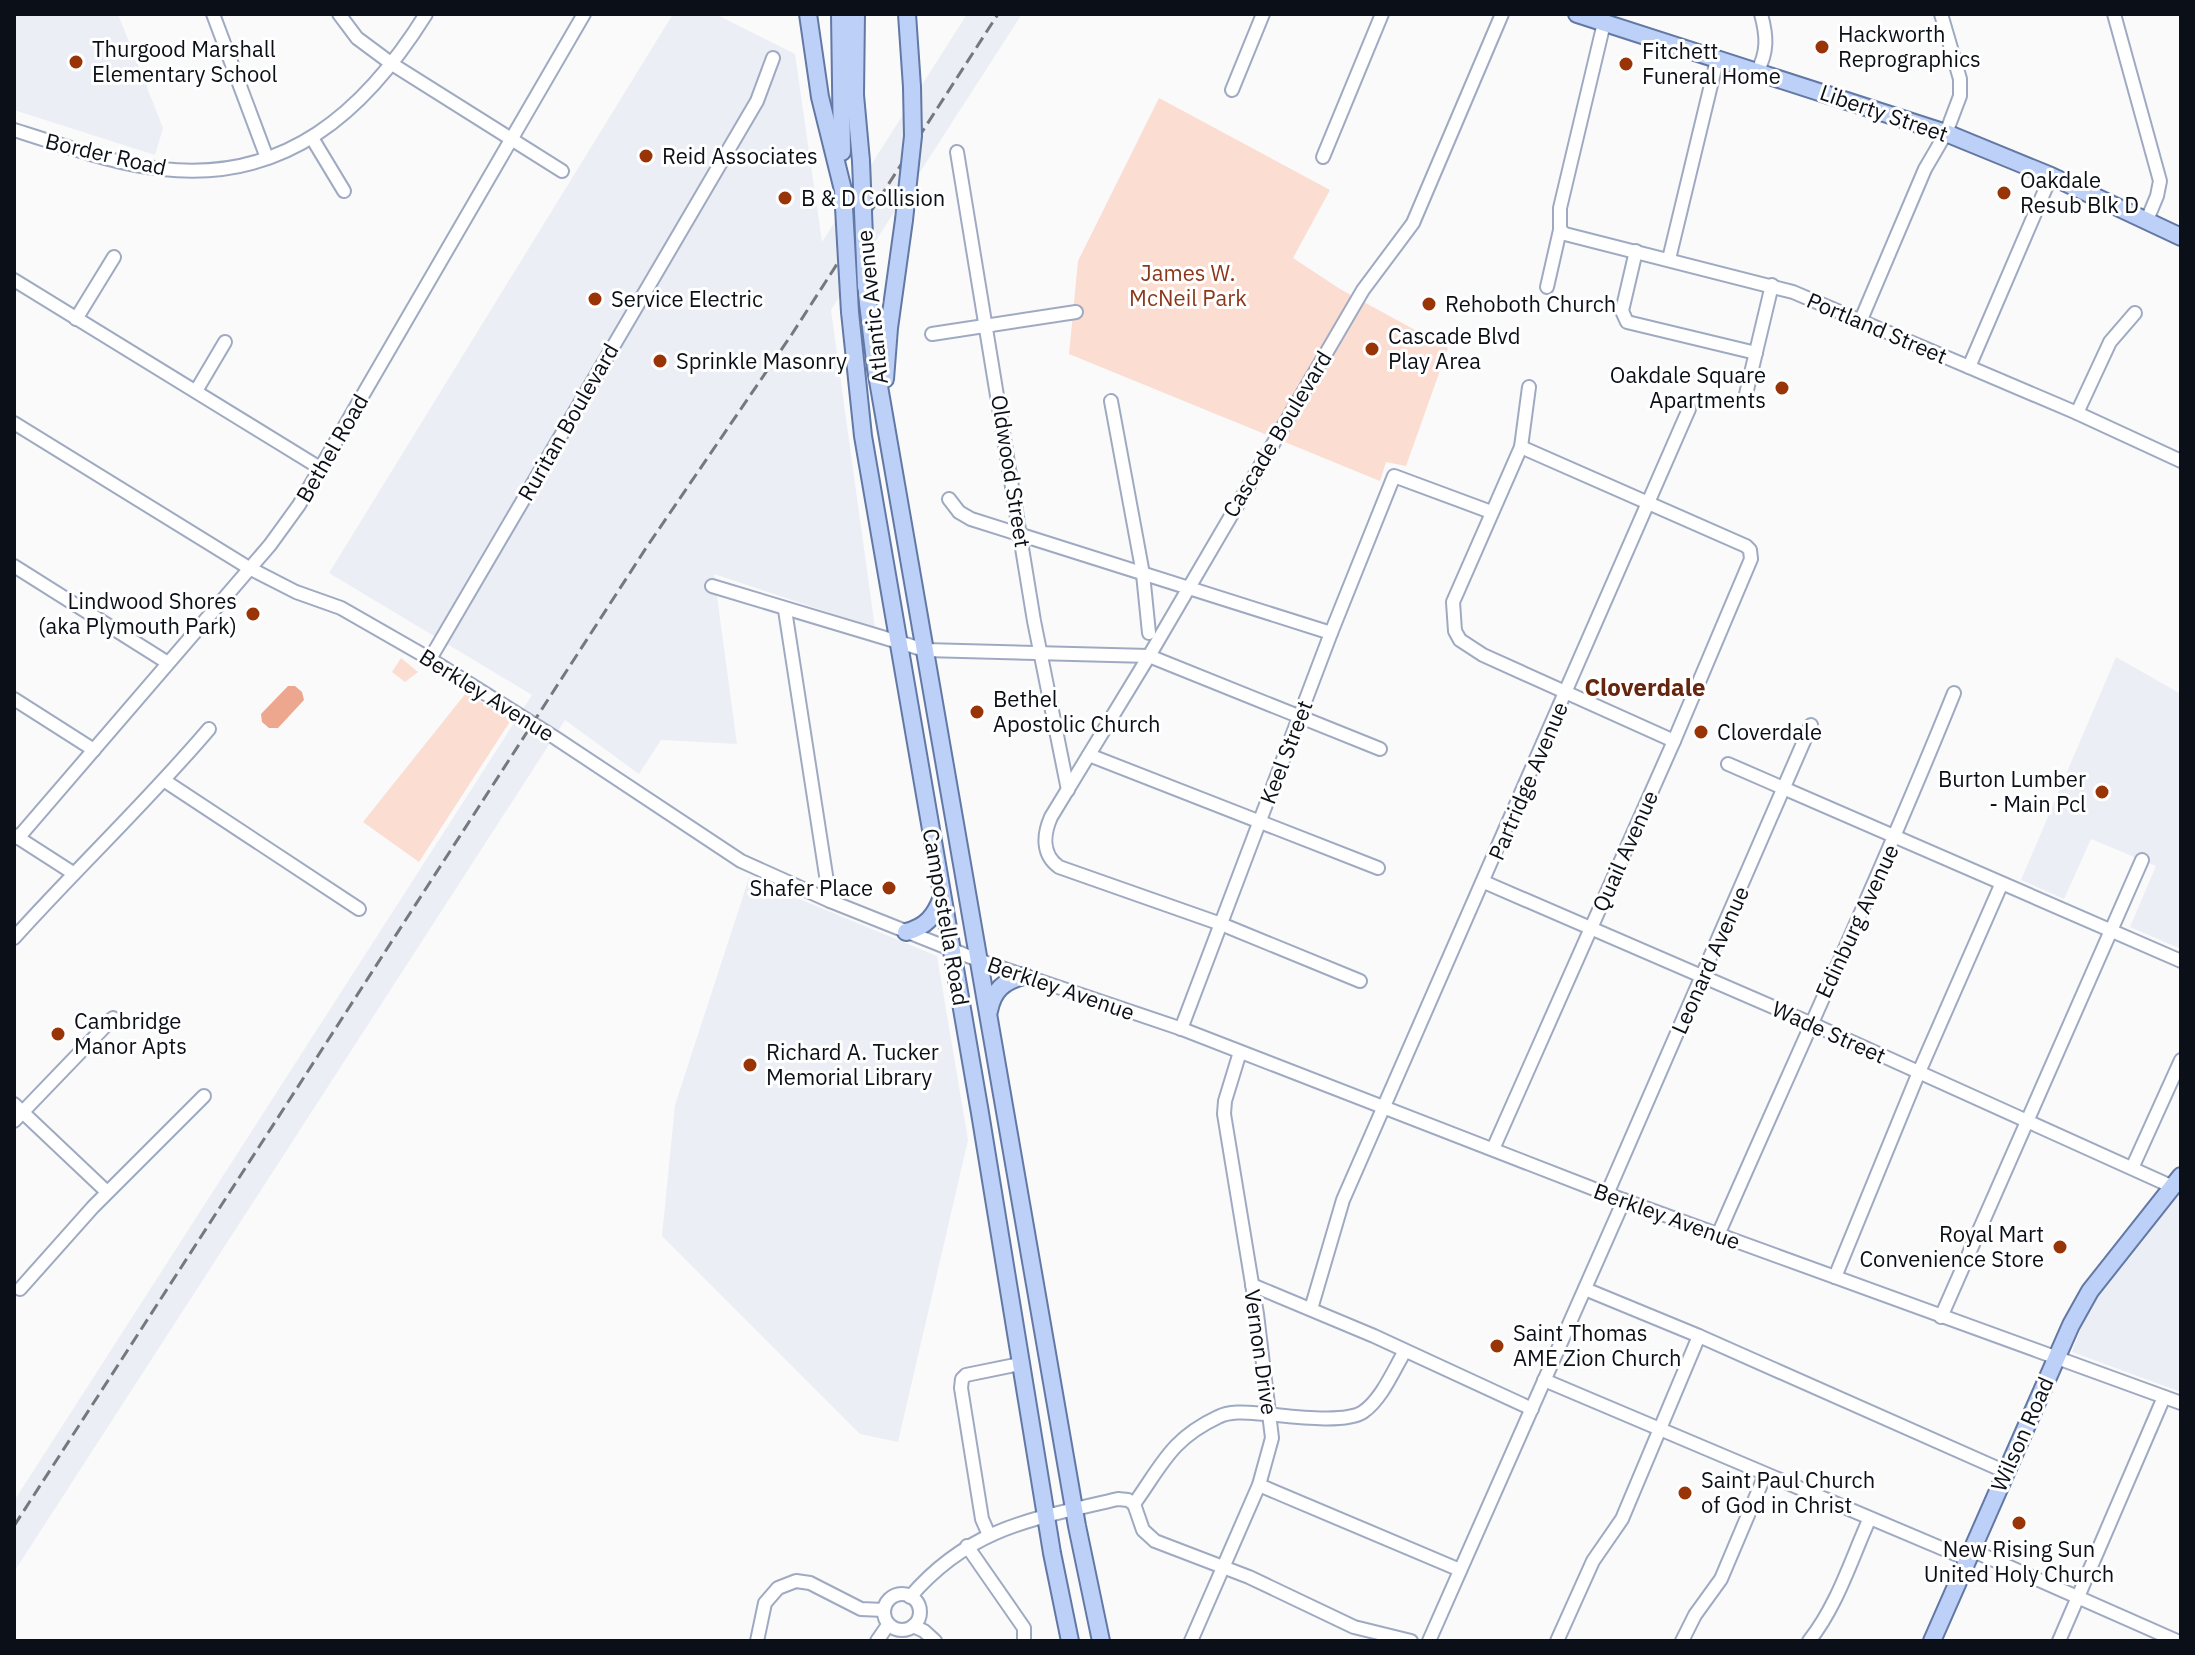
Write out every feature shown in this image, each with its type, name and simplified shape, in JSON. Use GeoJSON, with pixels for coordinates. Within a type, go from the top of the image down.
{"type":"FeatureCollection","features":[{"type":"Feature","properties":{"kind":"main road"},"geometry":{"type":"LineString","coordinates":[[808,14],[820,97],[843,190]]}},
{"type":"Feature","properties":{"kind":"main road"},"geometry":{"type":"LineString","coordinates":[[840,14],[843,190]]}},
{"type":"Feature","properties":{"kind":"main road","name":"Atlantic Avenue"},"geometry":{"type":"LineString","coordinates":[[856,14],[855,95],[866,287],[883,408]]}},
{"type":"Feature","properties":{"kind":"main road"},"geometry":{"type":"LineString","coordinates":[[883,408],[889,328],[913,136],[907,14]]}},
{"type":"Feature","properties":{"kind":"main road","name":"Liberty Street"},"geometry":{"type":"LineString","coordinates":[[1589,18],[1946,133],[2051,176],[2181,237]]}},
{"type":"Feature","properties":{"kind":"main road","name":"Campostella Road"},"geometry":{"type":"LineString","coordinates":[[843,190],[850,312],[863,436],[943,895],[1045,1516],[1070,1641]]}},
{"type":"Feature","properties":{"kind":"main road","name":"Campostella Road"},"geometry":{"type":"LineString","coordinates":[[883,408],[1075,1509],[1101,1641]]}},
{"type":"Feature","properties":{"kind":"main road"},"geometry":{"type":"LineString","coordinates":[[906,932],[918,929],[929,921],[943,895]]}},
{"type":"Feature","properties":{"kind":"main road"},"geometry":{"type":"LineString","coordinates":[[988,1016],[992,997],[999,988],[1009,980],[1024,976]]}},
{"type":"Feature","properties":{"kind":"main road","name":"Wilson Road"},"geometry":{"type":"LineString","coordinates":[[1932,1641],[2056,1357],[2090,1291],[2177,1181]]}},
{"type":"Feature","properties":{"kind":"street"},"geometry":{"type":"LineString","coordinates":[[213,14],[267,158]]}},
{"type":"Feature","properties":{"kind":"street"},"geometry":{"type":"LineString","coordinates":[[339,14],[357,38],[392,64],[562,171]]}},
{"type":"Feature","properties":{"kind":"street","name":"Border Road"},"geometry":{"type":"LineString","coordinates":[[14,130],[109,159],[161,169],[215,169],[267,158],[312,138],[358,103],[392,64],[426,14]]}},
{"type":"Feature","properties":{"kind":"street","name":"Bethel Road"},"geometry":{"type":"LineString","coordinates":[[16,836],[94,750],[285,525],[584,14]]}},
{"type":"Feature","properties":{"kind":"street"},"geometry":{"type":"LineString","coordinates":[[1232,90],[1263,14]]}},
{"type":"Feature","properties":{"kind":"street"},"geometry":{"type":"LineString","coordinates":[[1323,157],[1382,14]]}},
{"type":"Feature","properties":{"kind":"street","name":"Cascade Boulevard"},"geometry":{"type":"LineString","coordinates":[[1221,924],[1072,873],[1053,863],[1047,850],[1047,826],[1363,290],[1413,223],[1502,14]]}},
{"type":"Feature","properties":{"kind":"street"},"geometry":{"type":"LineString","coordinates":[[1757,72],[1767,41],[1761,14]]}},
{"type":"Feature","properties":{"kind":"street"},"geometry":{"type":"LineString","coordinates":[[1860,322],[1925,169],[1946,133],[1960,96],[1960,79],[1941,14]]}},
{"type":"Feature","properties":{"kind":"street"},"geometry":{"type":"LineString","coordinates":[[2114,14],[2160,181],[2147,220]]}},
{"type":"Feature","properties":{"kind":"street"},"geometry":{"type":"LineString","coordinates":[[1547,287],[1560,230],[1560,208],[1589,18]]}},
{"type":"Feature","properties":{"kind":"street","name":"Ruritan Boulevard"},"geometry":{"type":"LineString","coordinates":[[430,659],[757,101],[773,58]]}},
{"type":"Feature","properties":{"kind":"street"},"geometry":{"type":"LineString","coordinates":[[1669,259],[1717,60]]}},
{"type":"Feature","properties":{"kind":"street"},"geometry":{"type":"LineString","coordinates":[[312,138],[344,191]]}},
{"type":"Feature","properties":{"kind":"street","name":"Oldwood Street"},"geometry":{"type":"LineString","coordinates":[[957,152],[1034,621],[1068,790]]}},
{"type":"Feature","properties":{"kind":"street"},"geometry":{"type":"LineString","coordinates":[[1969,367],[2051,176]]}},
{"type":"Feature","properties":{"kind":"street","name":"Portland Street"},"geometry":{"type":"LineString","coordinates":[[1560,230],[1565,234],[1793,292],[2077,413],[2181,461]]}},
{"type":"Feature","properties":{"kind":"street"},"geometry":{"type":"LineString","coordinates":[[1636,251],[1622,311],[1627,322],[1756,353]]}},
{"type":"Feature","properties":{"kind":"street"},"geometry":{"type":"LineString","coordinates":[[76,319],[114,257]]}},
{"type":"Feature","properties":{"kind":"street"},"geometry":{"type":"LineString","coordinates":[[14,280],[320,468]]}},
{"type":"Feature","properties":{"kind":"street"},"geometry":{"type":"LineString","coordinates":[[1746,394],[1772,285]]}},
{"type":"Feature","properties":{"kind":"street"},"geometry":{"type":"LineString","coordinates":[[932,334],[1076,312]]}},
{"type":"Feature","properties":{"kind":"street"},"geometry":{"type":"LineString","coordinates":[[2077,413],[2110,342],[2135,313]]}},
{"type":"Feature","properties":{"kind":"street"},"geometry":{"type":"LineString","coordinates":[[196,391],[225,342]]}},
{"type":"Feature","properties":{"kind":"street"},"geometry":{"type":"LineString","coordinates":[[1529,387],[1521,447],[1453,602],[1455,631],[1470,648],[1674,741]]}},
{"type":"Feature","properties":{"kind":"street"},"geometry":{"type":"LineString","coordinates":[[1111,401],[1143,574],[1149,633]]}},
{"type":"Feature","properties":{"kind":"street","name":"Partridge Avenue"},"geometry":{"type":"LineString","coordinates":[[1311,1309],[1343,1200],[1689,409]]}},
{"type":"Feature","properties":{"kind":"street","name":"Berkley Avenue"},"geometry":{"type":"LineString","coordinates":[[14,423],[249,568],[296,592],[341,608],[430,659],[741,861],[952,951],[1181,1029],[1607,1194],[2181,1403]]}},
{"type":"Feature","properties":{"kind":"street"},"geometry":{"type":"LineString","coordinates":[[1521,447],[1648,502]]}},
{"type":"Feature","properties":{"kind":"street","name":"Keel Street"},"geometry":{"type":"LineString","coordinates":[[1181,1029],[1394,476],[1491,512]]}},
{"type":"Feature","properties":{"kind":"street"},"geometry":{"type":"LineString","coordinates":[[949,499],[964,516],[1022,537],[1331,633]]}},
{"type":"Feature","properties":{"kind":"street","name":"Quail Avenue"},"geometry":{"type":"LineString","coordinates":[[1493,1149],[1749,565],[1750,550],[1746,546],[1648,502]]}},
{"type":"Feature","properties":{"kind":"street"},"geometry":{"type":"LineString","coordinates":[[14,566],[168,663]]}},
{"type":"Feature","properties":{"kind":"street"},"geometry":{"type":"LineString","coordinates":[[712,586],[925,650],[1149,656],[1380,749]]}},
{"type":"Feature","properties":{"kind":"street"},"geometry":{"type":"LineString","coordinates":[[785,610],[830,901]]}},
{"type":"Feature","properties":{"kind":"street","name":"Edinburg Avenue"},"geometry":{"type":"LineString","coordinates":[[1718,1235],[1895,837],[1954,693]]}},
{"type":"Feature","properties":{"kind":"street"},"geometry":{"type":"LineString","coordinates":[[14,699],[94,750]]}},
{"type":"Feature","properties":{"kind":"street","name":"Leonard Avenue"},"geometry":{"type":"LineString","coordinates":[[1607,1194],[1811,725]]}},
{"type":"Feature","properties":{"kind":"street"},"geometry":{"type":"LineString","coordinates":[[14,938],[73,873],[165,781],[209,729]]}},
{"type":"Feature","properties":{"kind":"street"},"geometry":{"type":"LineString","coordinates":[[1089,755],[1378,868]]}},
{"type":"Feature","properties":{"kind":"street"},"geometry":{"type":"LineString","coordinates":[[1728,764],[2181,961]]}},
{"type":"Feature","properties":{"kind":"street"},"geometry":{"type":"LineString","coordinates":[[165,781],[359,909]]}},
{"type":"Feature","properties":{"kind":"street"},"geometry":{"type":"LineString","coordinates":[[16,836],[73,873]]}},
{"type":"Feature","properties":{"kind":"street"},"geometry":{"type":"LineString","coordinates":[[1941,1317],[2142,860]]}},
{"type":"Feature","properties":{"kind":"street","name":"Wade Street"},"geometry":{"type":"LineString","coordinates":[[1484,882],[2133,1166],[2177,1181]]}},
{"type":"Feature","properties":{"kind":"street"},"geometry":{"type":"LineString","coordinates":[[1835,1277],[1919,1072],[2001,885]]}},
{"type":"Feature","properties":{"kind":"street"},"geometry":{"type":"LineString","coordinates":[[1221,924],[1360,981]]}},
{"type":"Feature","properties":{"kind":"street"},"geometry":{"type":"LineString","coordinates":[[107,1192],[17,1113],[113,1018]]}},
{"type":"Feature","properties":{"kind":"street","name":"Vernon Drive"},"geometry":{"type":"LineString","coordinates":[[1191,1641],[1259,1485],[1270,1447],[1271,1415],[1224,1114],[1240,1052]]}},
{"type":"Feature","properties":{"kind":"street"},"geometry":{"type":"LineString","coordinates":[[2133,1166],[2181,1060]]}},
{"type":"Feature","properties":{"kind":"street"},"geometry":{"type":"LineString","coordinates":[[20,1289],[107,1192],[204,1096]]}},
{"type":"Feature","properties":{"kind":"street"},"geometry":{"type":"LineString","coordinates":[[1429,1641],[1624,1200]]}},
{"type":"Feature","properties":{"kind":"street"},"geometry":{"type":"LineString","coordinates":[[1252,1285],[1532,1409]]}},
{"type":"Feature","properties":{"kind":"street"},"geometry":{"type":"LineString","coordinates":[[1585,1289],[2006,1472]]}},
{"type":"Feature","properties":{"kind":"street"},"geometry":{"type":"LineString","coordinates":[[1557,1641],[1593,1561],[1622,1519],[1699,1336]]}},
{"type":"Feature","properties":{"kind":"street"},"geometry":{"type":"LineString","coordinates":[[1134,1504],[1179,1440],[1225,1414],[1348,1417],[1360,1414],[1371,1405],[1405,1351]]}},
{"type":"Feature","properties":{"kind":"street"},"geometry":{"type":"LineString","coordinates":[[989,1535],[982,1519],[962,1379],[966,1375],[1020,1364]]}},
{"type":"Feature","properties":{"kind":"street"},"geometry":{"type":"LineString","coordinates":[[1544,1380],[1869,1520],[2078,1597],[2177,1641]]}},
{"type":"Feature","properties":{"kind":"street"},"geometry":{"type":"LineString","coordinates":[[2059,1641],[2164,1397]]}},
{"type":"Feature","properties":{"kind":"street"},"geometry":{"type":"LineString","coordinates":[[1682,1641],[1695,1615],[1721,1579],[1765,1475]]}},
{"type":"Feature","properties":{"kind":"street"},"geometry":{"type":"LineString","coordinates":[[1259,1485],[1460,1570]]}},
{"type":"Feature","properties":{"kind":"street"},"geometry":{"type":"LineString","coordinates":[[910,1597],[932,1571],[967,1546],[989,1535],[1045,1516],[1124,1499],[1134,1504],[1143,1530],[1155,1541],[1224,1567],[1354,1627],[1411,1641]]}},
{"type":"Feature","properties":{"kind":"street"},"geometry":{"type":"LineString","coordinates":[[1809,1641],[1823,1623],[1869,1520]]}},
{"type":"Feature","properties":{"kind":"street"},"geometry":{"type":"LineString","coordinates":[[967,1546],[1024,1628],[1024,1641]]}},
{"type":"Feature","properties":{"kind":"street"},"geometry":{"type":"LineString","coordinates":[[757,1641],[765,1603],[778,1588],[796,1581],[810,1583],[861,1609],[884,1610]]}},
{"type":"Feature","properties":{"kind":"street"},"geometry":{"type":"LineString","coordinates":[[877,1641],[888,1625],[884,1610],[888,1600],[894,1596],[910,1597],[918,1604],[919,1618],[913,1626],[903,1630],[888,1625]]}},
{"type":"Feature","properties":{"kind":"street"},"geometry":{"type":"LineString","coordinates":[[913,1626],[935,1641]]}},
{"type":"Feature","properties":{"kind":"shaded area","name":"Thurgood Marshall Elementary School"},"geometry":{"type":"Polygon","coordinates":[[[14,14],[118,14],[163,128],[155,155],[14,110],[14,14]]]}},
{"type":"Feature","properties":{"kind":"shaded area"},"geometry":{"type":"Polygon","coordinates":[[[673,14],[715,14],[795,54],[822,242],[967,14],[1022,14],[831,310],[875,628],[714,574],[737,744],[661,740],[639,774],[565,720],[14,1572],[14,1501],[532,695],[329,573],[673,14]]]}},
{"type":"Feature","properties":{"kind":"shaded area"},"geometry":{"type":"Polygon","coordinates":[[[2116,657],[2181,694],[2181,949],[2130,927],[2156,866],[2091,839],[2064,899],[2021,880],[2116,657]]]}},
{"type":"Feature","properties":{"kind":"shaded area"},"geometry":{"type":"Polygon","coordinates":[[[288,686],[295,686],[302,692],[304,700],[278,728],[269,728],[262,722],[261,714],[288,686]]]}},
{"type":"Feature","properties":{"kind":"shaded area"},"geometry":{"type":"Polygon","coordinates":[[[749,878],[937,956],[968,1140],[898,1442],[860,1434],[662,1236],[675,1105],[749,878]]]}},
{"type":"Feature","properties":{"kind":"shaded area"},"geometry":{"type":"Polygon","coordinates":[[[2181,1192],[2181,1392],[2072,1352],[2086,1315],[2100,1292],[2181,1192]]]}},
{"type":"Feature","properties":{"kind":"green space","name":"James W. McNeil Park"},"geometry":{"type":"Polygon","coordinates":[[[1159,98],[1330,190],[1293,258],[1340,289],[1448,348],[1406,466],[1386,462],[1380,481],[1069,354],[1078,261],[1159,98]]]}},
{"type":"Feature","properties":{"kind":"green space"},"geometry":{"type":"Polygon","coordinates":[[[401,658],[418,672],[405,682],[392,672],[401,658]]]}},
{"type":"Feature","properties":{"kind":"green space"},"geometry":{"type":"Polygon","coordinates":[[[466,693],[511,720],[419,862],[363,822],[466,693]]]}},
{"type":"Feature","properties":{"kind":"railway"},"geometry":{"type":"LineString","coordinates":[[14,1526],[646,548],[792,334],[998,14]]}},
{"type":"Feature","properties":{"kind":"place","name":"Hackworth Reprographics"},"geometry":{"type":"Point","coordinates":[1822,47]}},
{"type":"Feature","properties":{"kind":"place","name":"Thurgood Marshall Elementary School"},"geometry":{"type":"Point","coordinates":[76,62]}},
{"type":"Feature","properties":{"kind":"place","name":"Fitchett Funeral Home"},"geometry":{"type":"Point","coordinates":[1626,64]}},
{"type":"Feature","properties":{"kind":"place","name":"Reid Associates"},"geometry":{"type":"Point","coordinates":[646,156]}},
{"type":"Feature","properties":{"kind":"place","name":"Oakdale Resub Blk D"},"geometry":{"type":"Point","coordinates":[2004,193]}},
{"type":"Feature","properties":{"kind":"place","name":"B & D Collision"},"geometry":{"type":"Point","coordinates":[785,198]}},
{"type":"Feature","properties":{"kind":"place","name":"Service Electric"},"geometry":{"type":"Point","coordinates":[595,299]}},
{"type":"Feature","properties":{"kind":"place","name":"Rehoboth Church"},"geometry":{"type":"Point","coordinates":[1429,304]}},
{"type":"Feature","properties":{"kind":"place","name":"Cascade Blvd Play Area"},"geometry":{"type":"Point","coordinates":[1372,349]}},
{"type":"Feature","properties":{"kind":"place","name":"Sprinkle Masonry"},"geometry":{"type":"Point","coordinates":[660,361]}},
{"type":"Feature","properties":{"kind":"place","name":"Oakdale Square Apartments"},"geometry":{"type":"Point","coordinates":[1782,388]}},
{"type":"Feature","properties":{"kind":"place","name":"Lindwood Shores (aka Plymouth Park)"},"geometry":{"type":"Point","coordinates":[253,614]}},
{"type":"Feature","properties":{"kind":"place","name":"Bethel Apostolic Church"},"geometry":{"type":"Point","coordinates":[977,712]}},
{"type":"Feature","properties":{"kind":"place","name":"Cloverdale"},"geometry":{"type":"Point","coordinates":[1701,732]}},
{"type":"Feature","properties":{"kind":"place","name":"Burton Lumber - Main Pcl"},"geometry":{"type":"Point","coordinates":[2102,792]}},
{"type":"Feature","properties":{"kind":"place","name":"Shafer Place"},"geometry":{"type":"Point","coordinates":[889,888]}},
{"type":"Feature","properties":{"kind":"place","name":"Cambridge Manor Apts"},"geometry":{"type":"Point","coordinates":[58,1034]}},
{"type":"Feature","properties":{"kind":"place","name":"Richard A. Tucker Memorial Library"},"geometry":{"type":"Point","coordinates":[750,1065]}},
{"type":"Feature","properties":{"kind":"place","name":"Royal Mart Convenience Store"},"geometry":{"type":"Point","coordinates":[2060,1247]}},
{"type":"Feature","properties":{"kind":"place","name":"Saint Thomas AME Zion Church"},"geometry":{"type":"Point","coordinates":[1497,1346]}},
{"type":"Feature","properties":{"kind":"place","name":"Saint Paul Church of God in Christ"},"geometry":{"type":"Point","coordinates":[1685,1493]}},
{"type":"Feature","properties":{"kind":"place","name":"New Rising Sun United Holy Church"},"geometry":{"type":"Point","coordinates":[2019,1523]}},
{"type":"Feature","properties":{"kind":"district","name":"Cloverdale"},"geometry":{"type":"Point","coordinates":[1645,688]}}]}
